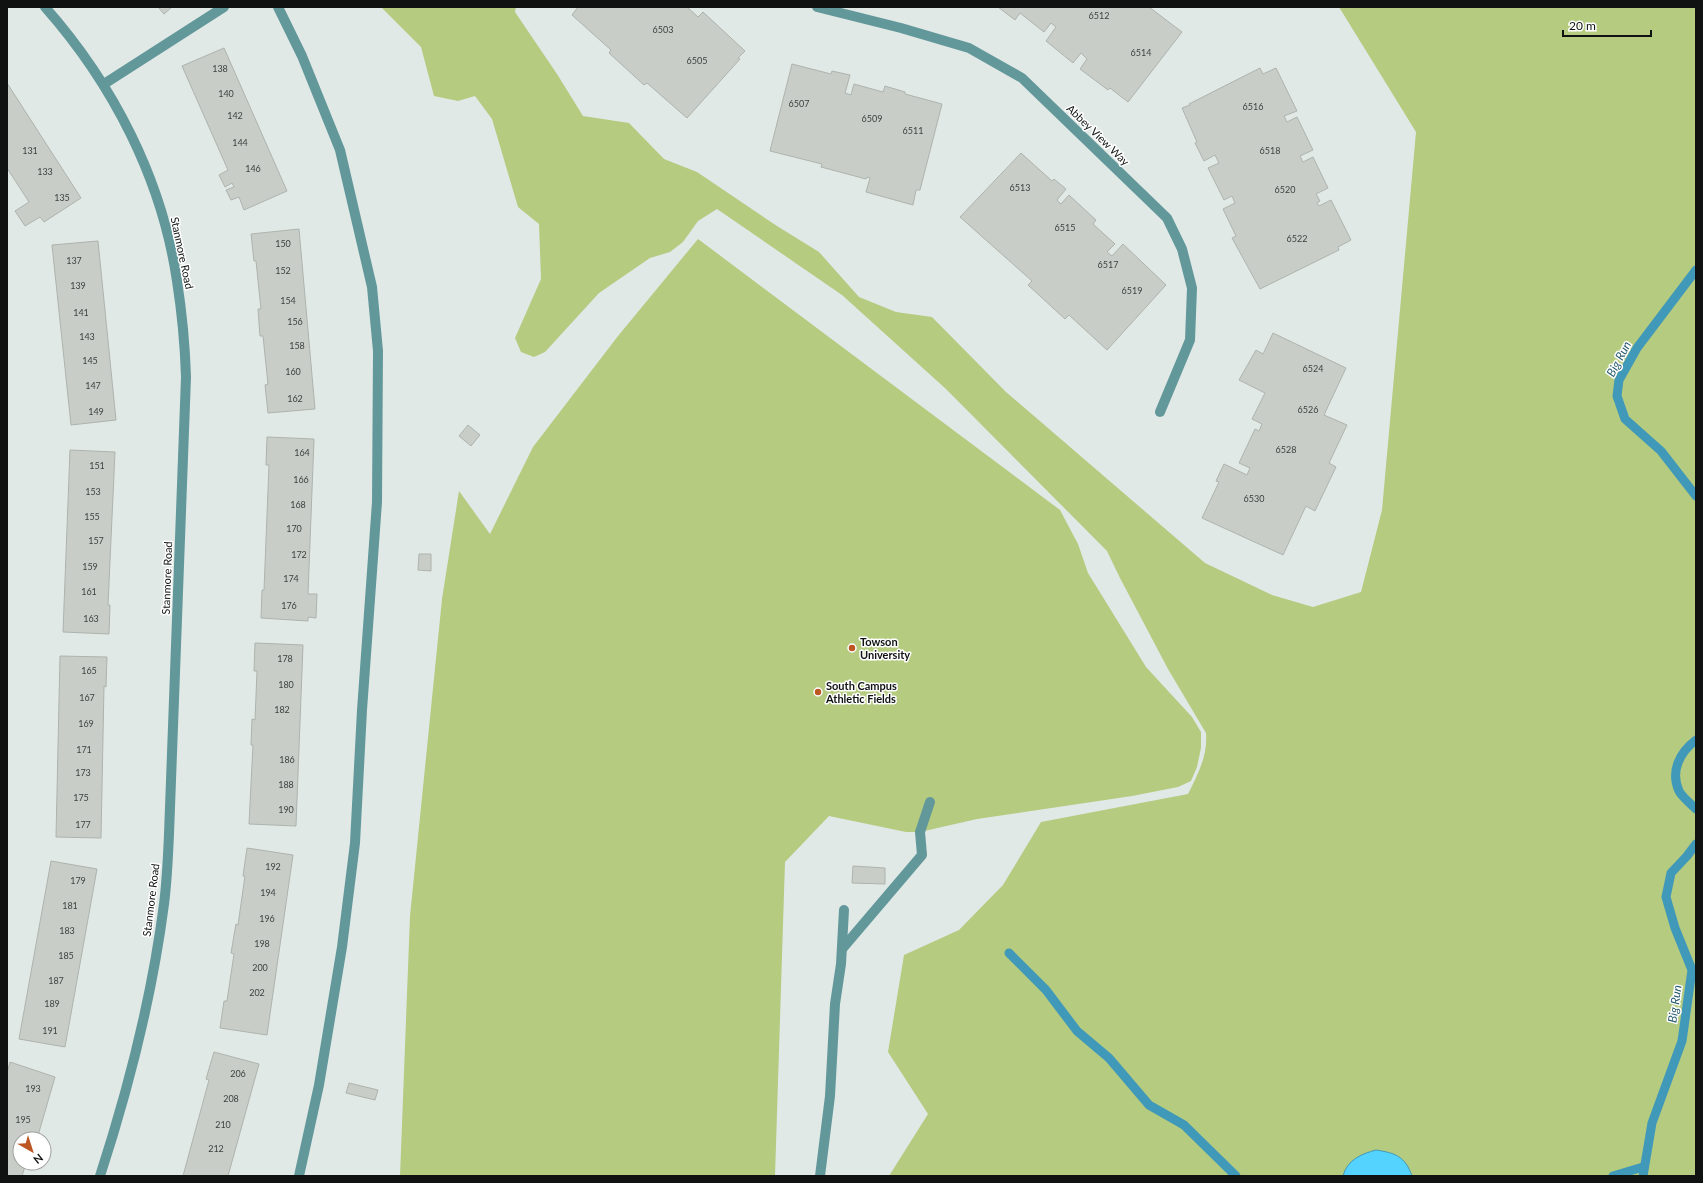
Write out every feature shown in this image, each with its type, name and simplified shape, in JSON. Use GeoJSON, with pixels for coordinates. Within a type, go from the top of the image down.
{"type":"FeatureCollection","features":[{"type":"Feature","properties":{"kind":"street","name":"Stanmore Road"},"geometry":{"type":"LineString","coordinates":[[45,7],[61,25],[104,84],[125,121],[142,159],[169,239],[184,328],[186,377],[169,834],[164,903],[141,1033],[120,1112],[100,1176]]}},
{"type":"Feature","properties":{"kind":"street"},"geometry":{"type":"LineString","coordinates":[[104,84],[224,7]]}},
{"type":"Feature","properties":{"kind":"street"},"geometry":{"type":"LineString","coordinates":[[278,7],[302,56],[340,150],[372,287],[378,351],[377,502],[362,710],[355,843],[342,947],[319,1085],[299,1176]]}},
{"type":"Feature","properties":{"kind":"street","name":"Abbey View Way"},"geometry":{"type":"LineString","coordinates":[[817,7],[901,28],[969,48],[1022,78],[1167,218],[1182,249],[1192,288],[1190,340],[1160,412]]}},
{"type":"Feature","properties":{"kind":"street"},"geometry":{"type":"LineString","coordinates":[[842,949],[922,855],[920,832],[930,802]]}},
{"type":"Feature","properties":{"kind":"street"},"geometry":{"type":"LineString","coordinates":[[820,1176],[830,1096],[835,1004],[842,949],[844,910]]}},
{"type":"Feature","properties":{"kind":"green space"},"geometry":{"type":"Polygon","coordinates":[[[381,7],[516,7],[515,12],[557,74],[583,116],[629,123],[664,159],[697,172],[777,226],[819,252],[859,297],[896,312],[932,317],[1006,392],[1205,563],[1272,595],[1313,607],[1361,592],[1382,510],[1416,132],[1339,7],[1696,7],[1696,1176],[889,1176],[928,1114],[888,1052],[904,955],[959,930],[1003,885],[1041,822],[1188,794],[1199,772],[1204,757],[1206,733],[1168,669],[1107,551],[946,389],[842,295],[717,209],[698,221],[683,242],[670,252],[650,258],[599,293],[545,352],[534,357],[521,352],[515,338],[541,279],[539,224],[518,207],[492,119],[475,96],[458,101],[434,96],[421,47],[381,7]]]}},
{"type":"Feature","properties":{"kind":"green space","name":"South Campus Athletic Fields"},"geometry":{"type":"Polygon","coordinates":[[[698,239],[1060,510],[1078,544],[1088,573],[1146,667],[1192,717],[1201,732],[1201,748],[1197,767],[1191,781],[1178,787],[1132,796],[977,819],[920,832],[906,832],[829,816],[785,862],[775,1176],[400,1176],[410,916],[442,599],[459,491],[490,534],[533,447],[618,336],[698,239]]]}},
{"type":"Feature","properties":{"kind":"water"},"geometry":{"type":"Polygon","coordinates":[[[1376,1150],[1394,1154],[1403,1160],[1412,1176],[1343,1176],[1345,1170],[1355,1158],[1376,1150]]]}},
{"type":"Feature","properties":{"kind":"building"},"geometry":{"type":"Polygon","coordinates":[[[158,7],[172,7],[164,14],[158,7]]]}},
{"type":"Feature","properties":{"kind":"building"},"geometry":{"type":"Polygon","coordinates":[[[578,7],[687,7],[698,17],[703,12],[745,51],[738,58],[740,59],[687,118],[647,83],[644,85],[609,53],[611,50],[572,15],[578,7]]]}},
{"type":"Feature","properties":{"kind":"building"},"geometry":{"type":"Polygon","coordinates":[[[998,7],[1149,7],[1182,32],[1128,102],[1110,88],[1108,90],[1080,69],[1087,59],[1081,53],[1073,63],[1046,41],[1056,27],[1051,23],[1044,32],[1020,13],[1015,20],[998,7]]]}},
{"type":"Feature","properties":{"kind":"building"},"geometry":{"type":"Polygon","coordinates":[[[224,48],[287,191],[244,210],[239,197],[231,200],[226,190],[234,187],[232,183],[225,187],[219,175],[228,170],[182,66],[224,48]]]}},
{"type":"Feature","properties":{"kind":"building"},"geometry":{"type":"Polygon","coordinates":[[[792,64],[831,74],[832,71],[850,75],[845,93],[851,95],[854,84],[883,92],[885,86],[905,92],[905,94],[942,104],[920,190],[916,190],[913,205],[866,192],[870,178],[867,177],[866,179],[821,167],[822,164],[770,151],[792,64]]]}},
{"type":"Feature","properties":{"kind":"building"},"geometry":{"type":"Polygon","coordinates":[[[1260,68],[1263,74],[1276,68],[1297,111],[1284,116],[1287,122],[1297,117],[1313,150],[1300,156],[1303,162],[1313,157],[1328,188],[1316,194],[1320,201],[1317,203],[1319,206],[1331,200],[1351,240],[1338,247],[1339,250],[1260,289],[1232,238],[1236,236],[1223,209],[1235,203],[1232,196],[1224,200],[1208,168],[1219,163],[1215,155],[1204,161],[1195,143],[1197,142],[1182,108],[1260,68]]]}},
{"type":"Feature","properties":{"kind":"building"},"geometry":{"type":"Polygon","coordinates":[[[7,83],[81,198],[44,222],[40,217],[25,226],[15,211],[29,202],[7,168],[7,83]]]}},
{"type":"Feature","properties":{"kind":"building"},"geometry":{"type":"Polygon","coordinates":[[[1021,153],[1052,181],[1054,179],[1066,189],[1057,200],[1061,204],[1069,195],[1096,220],[1093,224],[1115,244],[1107,252],[1112,256],[1123,244],[1166,285],[1107,350],[1069,315],[1065,319],[1028,285],[1032,281],[960,217],[1021,153]]]}},
{"type":"Feature","properties":{"kind":"building"},"geometry":{"type":"Polygon","coordinates":[[[299,229],[315,409],[268,413],[265,385],[268,384],[263,336],[260,336],[258,309],[261,309],[256,261],[254,261],[251,234],[299,229]]]}},
{"type":"Feature","properties":{"kind":"building"},"geometry":{"type":"Polygon","coordinates":[[[98,241],[116,420],[71,425],[52,245],[98,241]]]}},
{"type":"Feature","properties":{"kind":"building"},"geometry":{"type":"Polygon","coordinates":[[[1273,333],[1346,368],[1324,415],[1347,425],[1329,463],[1336,467],[1315,511],[1306,506],[1283,555],[1202,518],[1219,482],[1216,481],[1224,464],[1247,475],[1250,468],[1239,463],[1255,429],[1259,431],[1262,424],[1252,419],[1265,393],[1239,380],[1256,350],[1263,354],[1273,333]]]}},
{"type":"Feature","properties":{"kind":"building"},"geometry":{"type":"Polygon","coordinates":[[[468,425],[480,435],[471,446],[459,436],[468,425]]]}},
{"type":"Feature","properties":{"kind":"building"},"geometry":{"type":"Polygon","coordinates":[[[267,437],[314,439],[308,594],[317,594],[316,618],[308,617],[308,621],[261,618],[262,590],[264,590],[269,465],[266,465],[267,437]]]}},
{"type":"Feature","properties":{"kind":"building"},"geometry":{"type":"Polygon","coordinates":[[[70,450],[115,452],[108,605],[110,605],[109,634],[63,632],[70,450]]]}},
{"type":"Feature","properties":{"kind":"building"},"geometry":{"type":"Polygon","coordinates":[[[419,554],[431,554],[431,571],[418,570],[419,554]]]}},
{"type":"Feature","properties":{"kind":"building"},"geometry":{"type":"Polygon","coordinates":[[[255,643],[303,645],[296,826],[249,824],[253,745],[251,745],[252,719],[255,720],[257,671],[254,671],[255,643]]]}},
{"type":"Feature","properties":{"kind":"building"},"geometry":{"type":"Polygon","coordinates":[[[60,656],[107,657],[106,687],[104,686],[101,838],[56,837],[60,656]]]}},
{"type":"Feature","properties":{"kind":"building"},"geometry":{"type":"Polygon","coordinates":[[[247,848],[293,855],[267,1035],[220,1028],[224,1001],[227,1001],[234,954],[231,953],[236,924],[238,925],[245,876],[243,876],[247,848]]]}},
{"type":"Feature","properties":{"kind":"building"},"geometry":{"type":"Polygon","coordinates":[[[51,861],[97,869],[65,1047],[19,1039],[51,861]]]}},
{"type":"Feature","properties":{"kind":"building"},"geometry":{"type":"Polygon","coordinates":[[[853,866],[885,868],[885,884],[852,883],[853,866]]]}},
{"type":"Feature","properties":{"kind":"building"},"geometry":{"type":"Polygon","coordinates":[[[214,1052],[259,1064],[228,1176],[183,1176],[209,1080],[206,1079],[214,1052]]]}},
{"type":"Feature","properties":{"kind":"building"},"geometry":{"type":"Polygon","coordinates":[[[10,1062],[55,1077],[39,1131],[12,1131],[12,1171],[24,1171],[22,1176],[7,1176],[7,1073],[10,1062]]]}},
{"type":"Feature","properties":{"kind":"building"},"geometry":{"type":"Polygon","coordinates":[[[349,1083],[378,1090],[375,1100],[346,1093],[349,1083]]]}},
{"type":"Feature","properties":{"kind":"waterway","name":"Big Run"},"geometry":{"type":"LineString","coordinates":[[1696,270],[1637,348],[1619,380],[1617,396],[1625,419],[1661,451],[1696,496]]}},
{"type":"Feature","properties":{"kind":"waterway","name":"Big Run"},"geometry":{"type":"LineString","coordinates":[[1696,740],[1685,750],[1676,769],[1676,784],[1679,791],[1696,809]]}},
{"type":"Feature","properties":{"kind":"waterway","name":"Big Run"},"geometry":{"type":"LineString","coordinates":[[1643,1176],[1652,1123],[1682,1041],[1692,970],[1675,928],[1666,897],[1671,873],[1696,844]]}},
{"type":"Feature","properties":{"kind":"waterway"},"geometry":{"type":"LineString","coordinates":[[1009,953],[1046,990],[1077,1031],[1109,1058],[1149,1105],[1184,1125],[1236,1176]]}},
{"type":"Feature","properties":{"kind":"waterway"},"geometry":{"type":"LineString","coordinates":[[1613,1176],[1643,1167]]}},
{"type":"Feature","properties":{"kind":"place","name":"Towson University"},"geometry":{"type":"Point","coordinates":[852,648]}},
{"type":"Feature","properties":{"kind":"place","name":"South Campus Athletic Fields"},"geometry":{"type":"Point","coordinates":[818,692]}}]}
